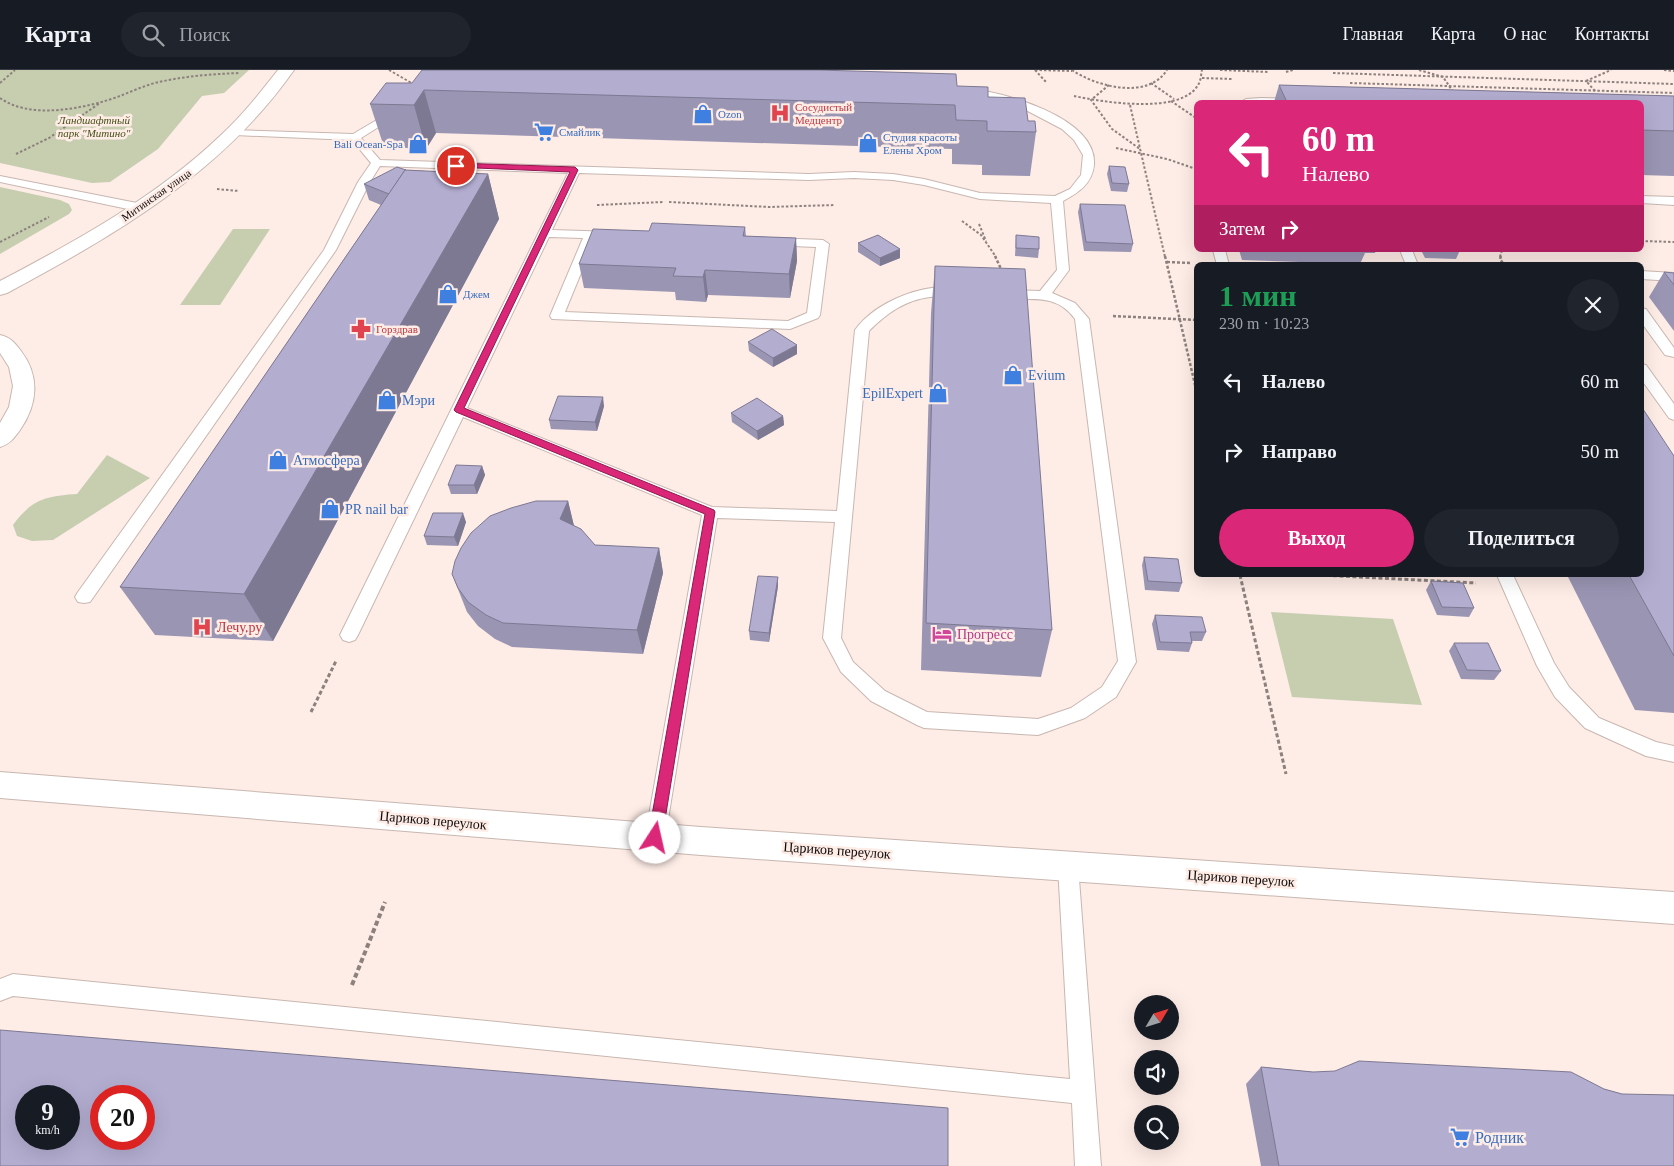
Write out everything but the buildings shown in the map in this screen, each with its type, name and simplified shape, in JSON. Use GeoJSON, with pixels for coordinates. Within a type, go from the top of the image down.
{"type":"FeatureCollection","features":[{"type":"Feature","properties":{"kind":"street","name":"Митинская улица"},"geometry":{"type":"LineString","coordinates":[[0,289],[53,261],[142,208],[208,157],[235,132],[261,103],[286,70]]}},
{"type":"Feature","properties":{"kind":"street"},"geometry":{"type":"LineString","coordinates":[[0,341],[6,346],[21,368],[25,392],[16,417],[0,439]]}},
{"type":"Feature","properties":{"kind":"street","name":"Цариков переулок"},"geometry":{"type":"LineString","coordinates":[[0,785],[655,838],[1674,908]]}},
{"type":"Feature","properties":{"kind":"lane"},"geometry":{"type":"LineString","coordinates":[[356,137],[377,163],[809,177],[854,175],[893,177],[924,182],[980,196],[1057,200],[1074,191],[1088,176],[1090,155],[1076,136],[1052,119],[1015,102],[990,94],[952,91]]}},
{"type":"Feature","properties":{"kind":"lane"},"geometry":{"type":"LineString","coordinates":[[235,132],[356,137],[426,92]]}},
{"type":"Feature","properties":{"kind":"lane"},"geometry":{"type":"LineString","coordinates":[[84,597],[330,250],[364,182],[377,163]]}},
{"type":"Feature","properties":{"kind":"lane"},"geometry":{"type":"LineString","coordinates":[[349,635],[575,170]]}},
{"type":"Feature","properties":{"kind":"lane"},"geometry":{"type":"LineString","coordinates":[[0,179],[142,208]]}},
{"type":"Feature","properties":{"kind":"lane"},"geometry":{"type":"LineString","coordinates":[[364,182],[379,188]]}},
{"type":"Feature","properties":{"kind":"lane"},"geometry":{"type":"LineString","coordinates":[[1644,199],[1674,201]]}},
{"type":"Feature","properties":{"kind":"lane"},"geometry":{"type":"LineString","coordinates":[[1044,295],[1063,270],[1057,200]]}},
{"type":"Feature","properties":{"kind":"lane"},"geometry":{"type":"LineString","coordinates":[[544,233],[629,236]]}},
{"type":"Feature","properties":{"kind":"lane"},"geometry":{"type":"LineString","coordinates":[[590,235],[557,316],[790,325],[813,315],[823,244],[765,242]]}},
{"type":"Feature","properties":{"kind":"lane"},"geometry":{"type":"LineString","coordinates":[[1644,275],[1674,277]]}},
{"type":"Feature","properties":{"kind":"lane"},"geometry":{"type":"LineString","coordinates":[[972,293],[936,291],[906,298],[880,312],[862,330],[832,638],[847,667],[878,696],[924,720],[1038,727],[1078,713],[1109,692],[1127,662],[1082,319],[1074,306],[1062,299],[1044,295],[991,293]]}},
{"type":"Feature","properties":{"kind":"lane"},"geometry":{"type":"LineString","coordinates":[[1644,316],[1670,352],[1674,353]]}},
{"type":"Feature","properties":{"kind":"lane"},"geometry":{"type":"LineString","coordinates":[[1644,372],[1674,415]]}},
{"type":"Feature","properties":{"kind":"lane"},"geometry":{"type":"LineString","coordinates":[[459,410],[710,512],[844,517]]}},
{"type":"Feature","properties":{"kind":"lane"},"geometry":{"type":"LineString","coordinates":[[655,838],[710,512]]}},
{"type":"Feature","properties":{"kind":"lane"},"geometry":{"type":"LineString","coordinates":[[1507,580],[1546,666],[1562,692],[1592,723],[1653,750],[1674,754]]}},
{"type":"Feature","properties":{"kind":"lane"},"geometry":{"type":"LineString","coordinates":[[1068,866],[1088,1166]]}},
{"type":"Feature","properties":{"kind":"lane"},"geometry":{"type":"LineString","coordinates":[[0,990],[13,985],[1084,1092]]}},
{"type":"Feature","properties":{"kind":"path"},"geometry":{"type":"LineString","coordinates":[[0,83],[15,70]]}},
{"type":"Feature","properties":{"kind":"path"},"geometry":{"type":"LineString","coordinates":[[389,70],[426,92]]}},
{"type":"Feature","properties":{"kind":"path"},"geometry":{"type":"LineString","coordinates":[[1049,85],[1035,73],[1035,70],[1072,71],[1091,81],[1133,87],[1151,83],[1164,77],[1167,70]]}},
{"type":"Feature","properties":{"kind":"path"},"geometry":{"type":"LineString","coordinates":[[1071,95],[1130,105],[1170,101],[1194,90],[1202,78],[1202,70]]}},
{"type":"Feature","properties":{"kind":"path"},"geometry":{"type":"LineString","coordinates":[[1220,70],[1277,72]]}},
{"type":"Feature","properties":{"kind":"path"},"geometry":{"type":"LineString","coordinates":[[1419,70],[1443,77],[1455,94]]}},
{"type":"Feature","properties":{"kind":"path"},"geometry":{"type":"LineString","coordinates":[[1586,81],[1611,70]]}},
{"type":"Feature","properties":{"kind":"path"},"geometry":{"type":"LineString","coordinates":[[1664,70],[1674,71]]}},
{"type":"Feature","properties":{"kind":"path"},"geometry":{"type":"LineString","coordinates":[[10,155],[44,142],[83,113],[102,102],[136,89],[176,79],[213,74],[240,73]]}},
{"type":"Feature","properties":{"kind":"path"},"geometry":{"type":"LineString","coordinates":[[1328,73],[1674,84]]}},
{"type":"Feature","properties":{"kind":"path"},"geometry":{"type":"LineString","coordinates":[[1202,78],[1240,80]]}},
{"type":"Feature","properties":{"kind":"path"},"geometry":{"type":"LineString","coordinates":[[1586,81],[1600,97]]}},
{"type":"Feature","properties":{"kind":"path"},"geometry":{"type":"LineString","coordinates":[[1151,83],[1174,99]]}},
{"type":"Feature","properties":{"kind":"path"},"geometry":{"type":"LineString","coordinates":[[1343,83],[1674,94]]}},
{"type":"Feature","properties":{"kind":"path"},"geometry":{"type":"LineString","coordinates":[[1092,100],[1109,85]]}},
{"type":"Feature","properties":{"kind":"path"},"geometry":{"type":"LineString","coordinates":[[0,98],[12,105],[42,110],[62,109],[102,102]]}},
{"type":"Feature","properties":{"kind":"path"},"geometry":{"type":"LineString","coordinates":[[1092,100],[1103,119],[1121,139],[1141,149]]}},
{"type":"Feature","properties":{"kind":"path"},"geometry":{"type":"LineString","coordinates":[[1170,101],[1194,117]]}},
{"type":"Feature","properties":{"kind":"path"},"geometry":{"type":"LineString","coordinates":[[1130,105],[1194,380]]}},
{"type":"Feature","properties":{"kind":"path"},"geometry":{"type":"LineString","coordinates":[[1064,128],[1116,148],[1167,159],[1194,168]]}},
{"type":"Feature","properties":{"kind":"path"},"geometry":{"type":"LineString","coordinates":[[209,188],[239,192]]}},
{"type":"Feature","properties":{"kind":"path"},"geometry":{"type":"LineString","coordinates":[[0,242],[87,198]]}},
{"type":"Feature","properties":{"kind":"path"},"geometry":{"type":"LineString","coordinates":[[661,202],[769,207],[844,205]]}},
{"type":"Feature","properties":{"kind":"path"},"geometry":{"type":"LineString","coordinates":[[961,221],[977,232],[993,249],[1010,294]]}},
{"type":"Feature","properties":{"kind":"path"},"geometry":{"type":"LineString","coordinates":[[1644,241],[1674,242]]}},
{"type":"Feature","properties":{"kind":"path"},"geometry":{"type":"LineString","coordinates":[[1082,319],[1110,316],[1194,320]]}},
{"type":"Feature","properties":{"kind":"path"},"geometry":{"type":"LineString","coordinates":[[1240,577],[1286,774]]}},
{"type":"Feature","properties":{"kind":"path"},"geometry":{"type":"LineString","coordinates":[[1395,577],[1507,580]]}},
{"type":"Feature","properties":{"kind":"path"},"geometry":{"type":"LineString","coordinates":[[311,712],[349,635]]}},
{"type":"Feature","properties":{"kind":"path"},"geometry":{"type":"LineString","coordinates":[[339,1018],[385,902]]}},
{"type":"Feature","properties":{"kind":"green space","name":"Ландшафтный парк \"Митино\""},"geometry":{"type":"Polygon","coordinates":[[[0,70],[249,70],[224,93],[202,96],[158,149],[110,182],[92,183],[0,163],[0,70]]]}},
{"type":"Feature","properties":{"kind":"green space"},"geometry":{"type":"Polygon","coordinates":[[[0,187],[60,200],[69,204],[72,210],[69,214],[0,254],[0,187]]]}},
{"type":"Feature","properties":{"kind":"green space"},"geometry":{"type":"Polygon","coordinates":[[[233,229],[270,229],[220,305],[180,305],[233,229]]]}},
{"type":"Feature","properties":{"kind":"green space"},"geometry":{"type":"Polygon","coordinates":[[[107,455],[150,478],[53,540],[32,541],[17,536],[13,525],[27,509],[41,500],[77,494],[107,455]]]}},
{"type":"Feature","properties":{"kind":"green space"},"geometry":{"type":"Polygon","coordinates":[[[1271,612],[1393,619],[1422,705],[1292,697],[1271,612]]]}},
{"type":"Feature","properties":{"kind":"place","name":"Сосудистый Медцентр"},"geometry":{"type":"Point","coordinates":[780,113]}},
{"type":"Feature","properties":{"kind":"place","name":"Ozon"},"geometry":{"type":"Point","coordinates":[703,114]}},
{"type":"Feature","properties":{"kind":"place","name":"Смайлик"},"geometry":{"type":"Point","coordinates":[544,132]}},
{"type":"Feature","properties":{"kind":"place","name":"Студия красоты Елены Хром"},"geometry":{"type":"Point","coordinates":[868,143]}},
{"type":"Feature","properties":{"kind":"place","name":"Bali Ocean-Spa"},"geometry":{"type":"Point","coordinates":[418,144]}},
{"type":"Feature","properties":{"kind":"place","name":"Джем"},"geometry":{"type":"Point","coordinates":[448,294]}},
{"type":"Feature","properties":{"kind":"place","name":"Горздрав"},"geometry":{"type":"Point","coordinates":[361,329]}},
{"type":"Feature","properties":{"kind":"place","name":"Evium"},"geometry":{"type":"Point","coordinates":[1013,375]}},
{"type":"Feature","properties":{"kind":"place","name":"EpilExpert"},"geometry":{"type":"Point","coordinates":[938,393]}},
{"type":"Feature","properties":{"kind":"place","name":"Мэри"},"geometry":{"type":"Point","coordinates":[387,400]}},
{"type":"Feature","properties":{"kind":"place","name":"Атмосфера"},"geometry":{"type":"Point","coordinates":[278,460]}},
{"type":"Feature","properties":{"kind":"place","name":"PR nail bar"},"geometry":{"type":"Point","coordinates":[330,509]}},
{"type":"Feature","properties":{"kind":"place","name":"Лечу.ру"},"geometry":{"type":"Point","coordinates":[202,627]}},
{"type":"Feature","properties":{"kind":"place","name":"Прогресс"},"geometry":{"type":"Point","coordinates":[942,634]}},
{"type":"Feature","properties":{"kind":"place","name":"Родник"},"geometry":{"type":"Point","coordinates":[1460,1137]}},
{"type":"Feature","properties":{"kind":"route"},"geometry":{"type":"LineString","coordinates":[[456,166],[575,170],[459,410],[710,512],[655,838]]}}]}
